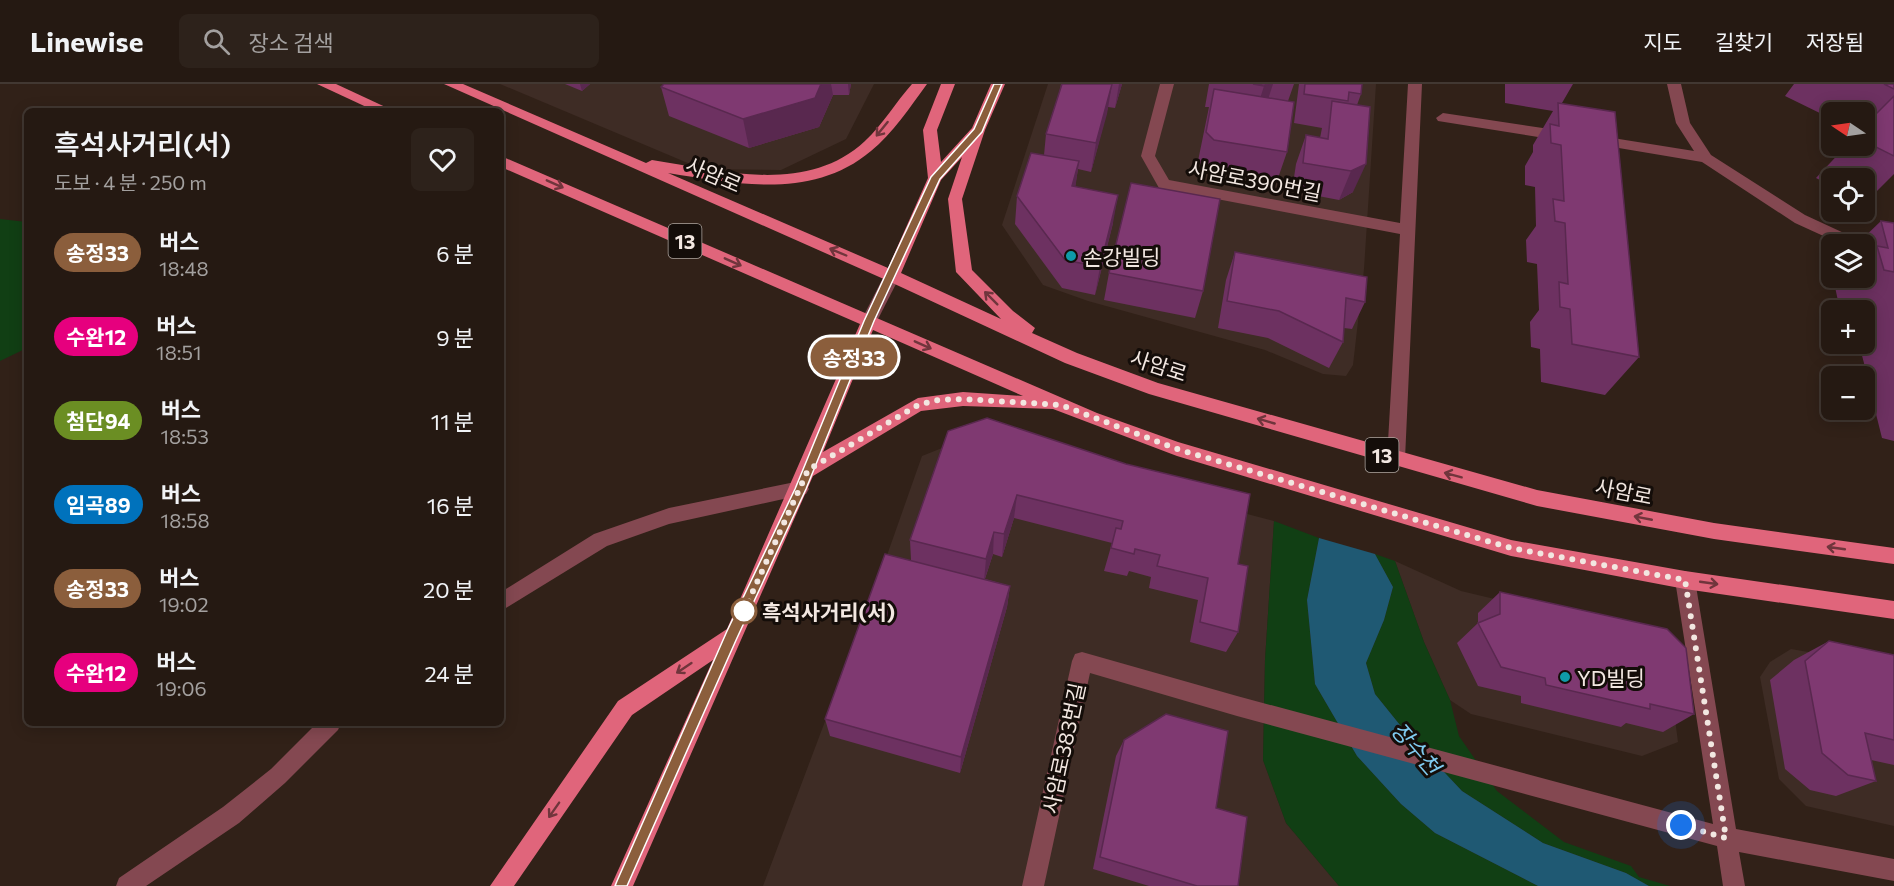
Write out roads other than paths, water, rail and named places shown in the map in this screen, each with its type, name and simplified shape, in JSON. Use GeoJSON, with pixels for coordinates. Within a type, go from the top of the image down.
{"type":"FeatureCollection","features":[{"type":"Feature","properties":{"kind":"main road"},"geometry":{"type":"LineString","coordinates":[[324,84],[380,108]]}},
{"type":"Feature","properties":{"kind":"main road","name":"사암로"},"geometry":{"type":"LineString","coordinates":[[451,84],[892,276],[1071,358],[1155,388],[1537,498],[1714,531],[1894,556]]}},
{"type":"Feature","properties":{"kind":"main road"},"geometry":{"type":"LineString","coordinates":[[627,161],[746,180],[787,180],[810,176],[841,164],[864,150],[920,84]]}},
{"type":"Feature","properties":{"kind":"main road"},"geometry":{"type":"LineString","coordinates":[[936,177],[930,130],[948,84]]}},
{"type":"Feature","properties":{"kind":"main road"},"geometry":{"type":"LineString","coordinates":[[998,84],[978,130],[955,198],[964,272],[1008,315],[1071,358]]}},
{"type":"Feature","properties":{"kind":"main road"},"geometry":{"type":"LineString","coordinates":[[892,276],[936,177],[978,130]]}},
{"type":"Feature","properties":{"kind":"main road","name":"13"},"geometry":{"type":"LineString","coordinates":[[504,162],[1061,405],[1177,449],[1511,548],[1685,580],[1894,610]]}},
{"type":"Feature","properties":{"kind":"main road"},"geometry":{"type":"LineString","coordinates":[[622,886],[804,479],[869,321]]}},
{"type":"Feature","properties":{"kind":"main road"},"geometry":{"type":"LineString","coordinates":[[804,479],[918,405],[938,400],[963,399],[1061,405]]}},
{"type":"Feature","properties":{"kind":"main road"},"geometry":{"type":"LineString","coordinates":[[501,886],[625,708],[732,636]]}},
{"type":"Feature","properties":{"kind":"street","name":"사암로390번길"},"geometry":{"type":"LineString","coordinates":[[1167,84],[1148,156],[1164,184],[1408,230]]}},
{"type":"Feature","properties":{"kind":"street"},"geometry":{"type":"LineString","coordinates":[[1396,459],[1415,84]]}},
{"type":"Feature","properties":{"kind":"street"},"geometry":{"type":"LineString","coordinates":[[1674,84],[1683,123],[1706,158],[1800,219],[1832,234]]}},
{"type":"Feature","properties":{"kind":"street"},"geometry":{"type":"LineString","coordinates":[[1443,118],[1706,158]]}},
{"type":"Feature","properties":{"kind":"street"},"geometry":{"type":"LineString","coordinates":[[869,321],[892,276]]}},
{"type":"Feature","properties":{"kind":"street"},"geometry":{"type":"LineString","coordinates":[[504,600],[602,540],[669,516],[804,479]]}},
{"type":"Feature","properties":{"kind":"street"},"geometry":{"type":"LineString","coordinates":[[1685,580],[1734,886]]}},
{"type":"Feature","properties":{"kind":"street","name":"사암로383번길"},"geometry":{"type":"LineString","coordinates":[[1033,886],[1082,661],[1237,706],[1726,838]]}},
{"type":"Feature","properties":{"kind":"street"},"geometry":{"type":"LineString","coordinates":[[127,886],[231,815],[278,776],[328,726]]}},
{"type":"Feature","properties":{"kind":"street"},"geometry":{"type":"LineString","coordinates":[[1726,838],[1894,870]]}},
{"type":"Feature","properties":{"kind":"water","name":"장수천"},"geometry":{"type":"Polygon","coordinates":[[[1319,538],[1375,554],[1393,587],[1384,620],[1366,663],[1375,694],[1400,725],[1462,791],[1543,843],[1626,873],[1649,886],[1538,886],[1435,833],[1401,804],[1357,756],[1315,684],[1307,600],[1319,538]]]}},
{"type":"Feature","properties":{"kind":"place","name":"손강빌딩"},"geometry":{"type":"Point","coordinates":[1071,256]}},
{"type":"Feature","properties":{"kind":"place","name":"흑석사거리(서)"},"geometry":{"type":"Point","coordinates":[744,611]}},
{"type":"Feature","properties":{"kind":"place","name":"YD빌딩"},"geometry":{"type":"Point","coordinates":[1565,677]}}]}
